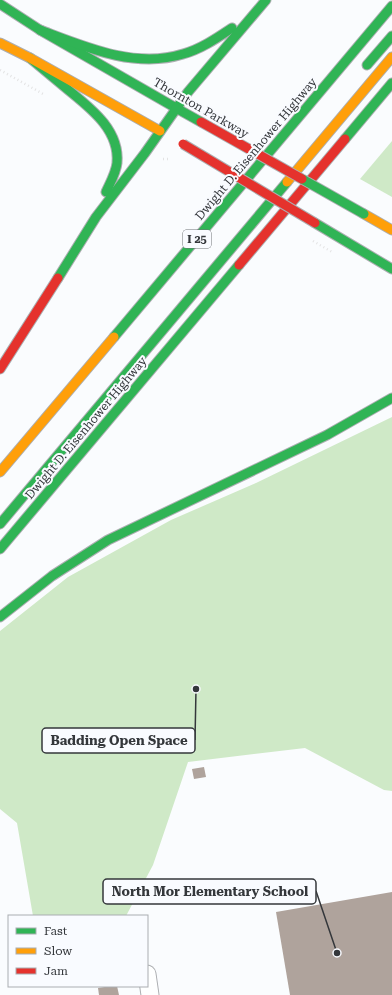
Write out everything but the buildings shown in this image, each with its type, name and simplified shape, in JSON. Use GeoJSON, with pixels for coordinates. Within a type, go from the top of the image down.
{"type":"FeatureCollection","features":[{"type":"Feature","properties":{"kind":"main road"},"geometry":{"type":"LineString","coordinates":[[40,30],[116,55],[134,59],[159,60],[182,56],[204,47],[226,34],[264,3]]}},
{"type":"Feature","properties":{"kind":"main road"},"geometry":{"type":"LineString","coordinates":[[0,370],[96,217],[163,133],[176,108],[264,3]]}},
{"type":"Feature","properties":{"kind":"main road","name":"Thornton Parkway"},"geometry":{"type":"LineString","coordinates":[[0,4],[40,30],[392,230]]}},
{"type":"Feature","properties":{"kind":"main road","name":"Dwight D. Eisenhower Highway"},"geometry":{"type":"LineString","coordinates":[[0,472],[392,6]]}},
{"type":"Feature","properties":{"kind":"main road"},"geometry":{"type":"LineString","coordinates":[[363,71],[392,36]]}},
{"type":"Feature","properties":{"kind":"main road"},"geometry":{"type":"LineString","coordinates":[[0,43],[30,58],[163,133]]}},
{"type":"Feature","properties":{"kind":"main road"},"geometry":{"type":"LineString","coordinates":[[0,524],[392,57]]}},
{"type":"Feature","properties":{"kind":"main road"},"geometry":{"type":"LineString","coordinates":[[30,58],[95,112],[113,136],[116,148],[117,165],[96,217]]}},
{"type":"Feature","properties":{"kind":"main road","name":"Dwight D. Eisenhower Highway"},"geometry":{"type":"LineString","coordinates":[[0,549],[392,83]]}},
{"type":"Feature","properties":{"kind":"main road"},"geometry":{"type":"LineString","coordinates":[[180,143],[392,269]]}},
{"type":"Feature","properties":{"kind":"main road"},"geometry":{"type":"LineString","coordinates":[[277,173],[286,163]]}},
{"type":"Feature","properties":{"kind":"main road"},"geometry":{"type":"LineString","coordinates":[[257,197],[267,185]]}},
{"type":"Feature","properties":{"kind":"main road"},"geometry":{"type":"LineString","coordinates":[[0,618],[60,570],[108,540],[327,434],[392,398]]}},
{"type":"Feature","properties":{"kind":"street"},"geometry":{"type":"LineString","coordinates":[[148,981],[150,995]]}},
{"type":"Feature","properties":{"kind":"green space"},"geometry":{"type":"Polygon","coordinates":[[[392,141],[392,197],[360,179],[392,141]]]}},
{"type":"Feature","properties":{"kind":"green space"},"geometry":{"type":"Polygon","coordinates":[[[392,417],[392,791],[384,790],[305,748],[188,762],[153,865],[127,915],[33,915],[17,823],[0,809],[0,631],[68,577],[171,520],[256,483],[392,417]]]}},
{"type":"Feature","properties":{"kind":"traffic: fast"},"geometry":{"type":"LineString","coordinates":[[58,278],[96,217],[145,153],[188,92],[266,0]]}},
{"type":"Feature","properties":{"kind":"traffic: fast"},"geometry":{"type":"LineString","coordinates":[[0,4],[40,30],[176,108]]}},
{"type":"Feature","properties":{"kind":"traffic: fast"},"geometry":{"type":"LineString","coordinates":[[114,337],[392,6]]}},
{"type":"Feature","properties":{"kind":"traffic: fast"},"geometry":{"type":"LineString","coordinates":[[40,30],[110,54],[147,59],[165,58],[190,52],[209,43],[232,28]]}},
{"type":"Feature","properties":{"kind":"traffic: fast"},"geometry":{"type":"LineString","coordinates":[[367,65],[392,36]]}},
{"type":"Feature","properties":{"kind":"traffic: fast"},"geometry":{"type":"LineString","coordinates":[[30,58],[93,111],[108,129],[114,140],[117,151],[117,163],[106,192]]}},
{"type":"Feature","properties":{"kind":"traffic: fast"},"geometry":{"type":"LineString","coordinates":[[345,139],[392,83]]}},
{"type":"Feature","properties":{"kind":"traffic: fast"},"geometry":{"type":"LineString","coordinates":[[176,108],[201,122]]}},
{"type":"Feature","properties":{"kind":"traffic: fast"},"geometry":{"type":"LineString","coordinates":[[302,179],[364,214]]}},
{"type":"Feature","properties":{"kind":"traffic: fast"},"geometry":{"type":"LineString","coordinates":[[0,524],[287,182]]}},
{"type":"Feature","properties":{"kind":"traffic: fast"},"geometry":{"type":"LineString","coordinates":[[315,223],[392,269]]}},
{"type":"Feature","properties":{"kind":"traffic: fast"},"geometry":{"type":"LineString","coordinates":[[0,549],[239,265]]}},
{"type":"Feature","properties":{"kind":"traffic: fast"},"geometry":{"type":"LineString","coordinates":[[0,617],[52,576],[108,540],[327,435],[392,398]]}},
{"type":"Feature","properties":{"kind":"traffic: slow"},"geometry":{"type":"LineString","coordinates":[[0,43],[30,58],[160,131]]}},
{"type":"Feature","properties":{"kind":"traffic: slow"},"geometry":{"type":"LineString","coordinates":[[287,182],[392,57]]}},
{"type":"Feature","properties":{"kind":"traffic: slow"},"geometry":{"type":"LineString","coordinates":[[364,214],[392,230]]}},
{"type":"Feature","properties":{"kind":"traffic: slow"},"geometry":{"type":"LineString","coordinates":[[0,472],[114,337]]}},
{"type":"Feature","properties":{"kind":"traffic: jam"},"geometry":{"type":"LineString","coordinates":[[201,122],[302,179]]}},
{"type":"Feature","properties":{"kind":"traffic: jam"},"geometry":{"type":"LineString","coordinates":[[239,265],[345,139]]}},
{"type":"Feature","properties":{"kind":"traffic: jam"},"geometry":{"type":"LineString","coordinates":[[183,144],[315,223]]}},
{"type":"Feature","properties":{"kind":"traffic: jam"},"geometry":{"type":"LineString","coordinates":[[0,369],[58,278]]}},
{"type":"Feature","properties":{"kind":"place","name":"Badding Open Space"},"geometry":{"type":"Point","coordinates":[196,689]}},
{"type":"Feature","properties":{"kind":"place","name":"North Mor Elementary School"},"geometry":{"type":"Point","coordinates":[337,953]}}]}
